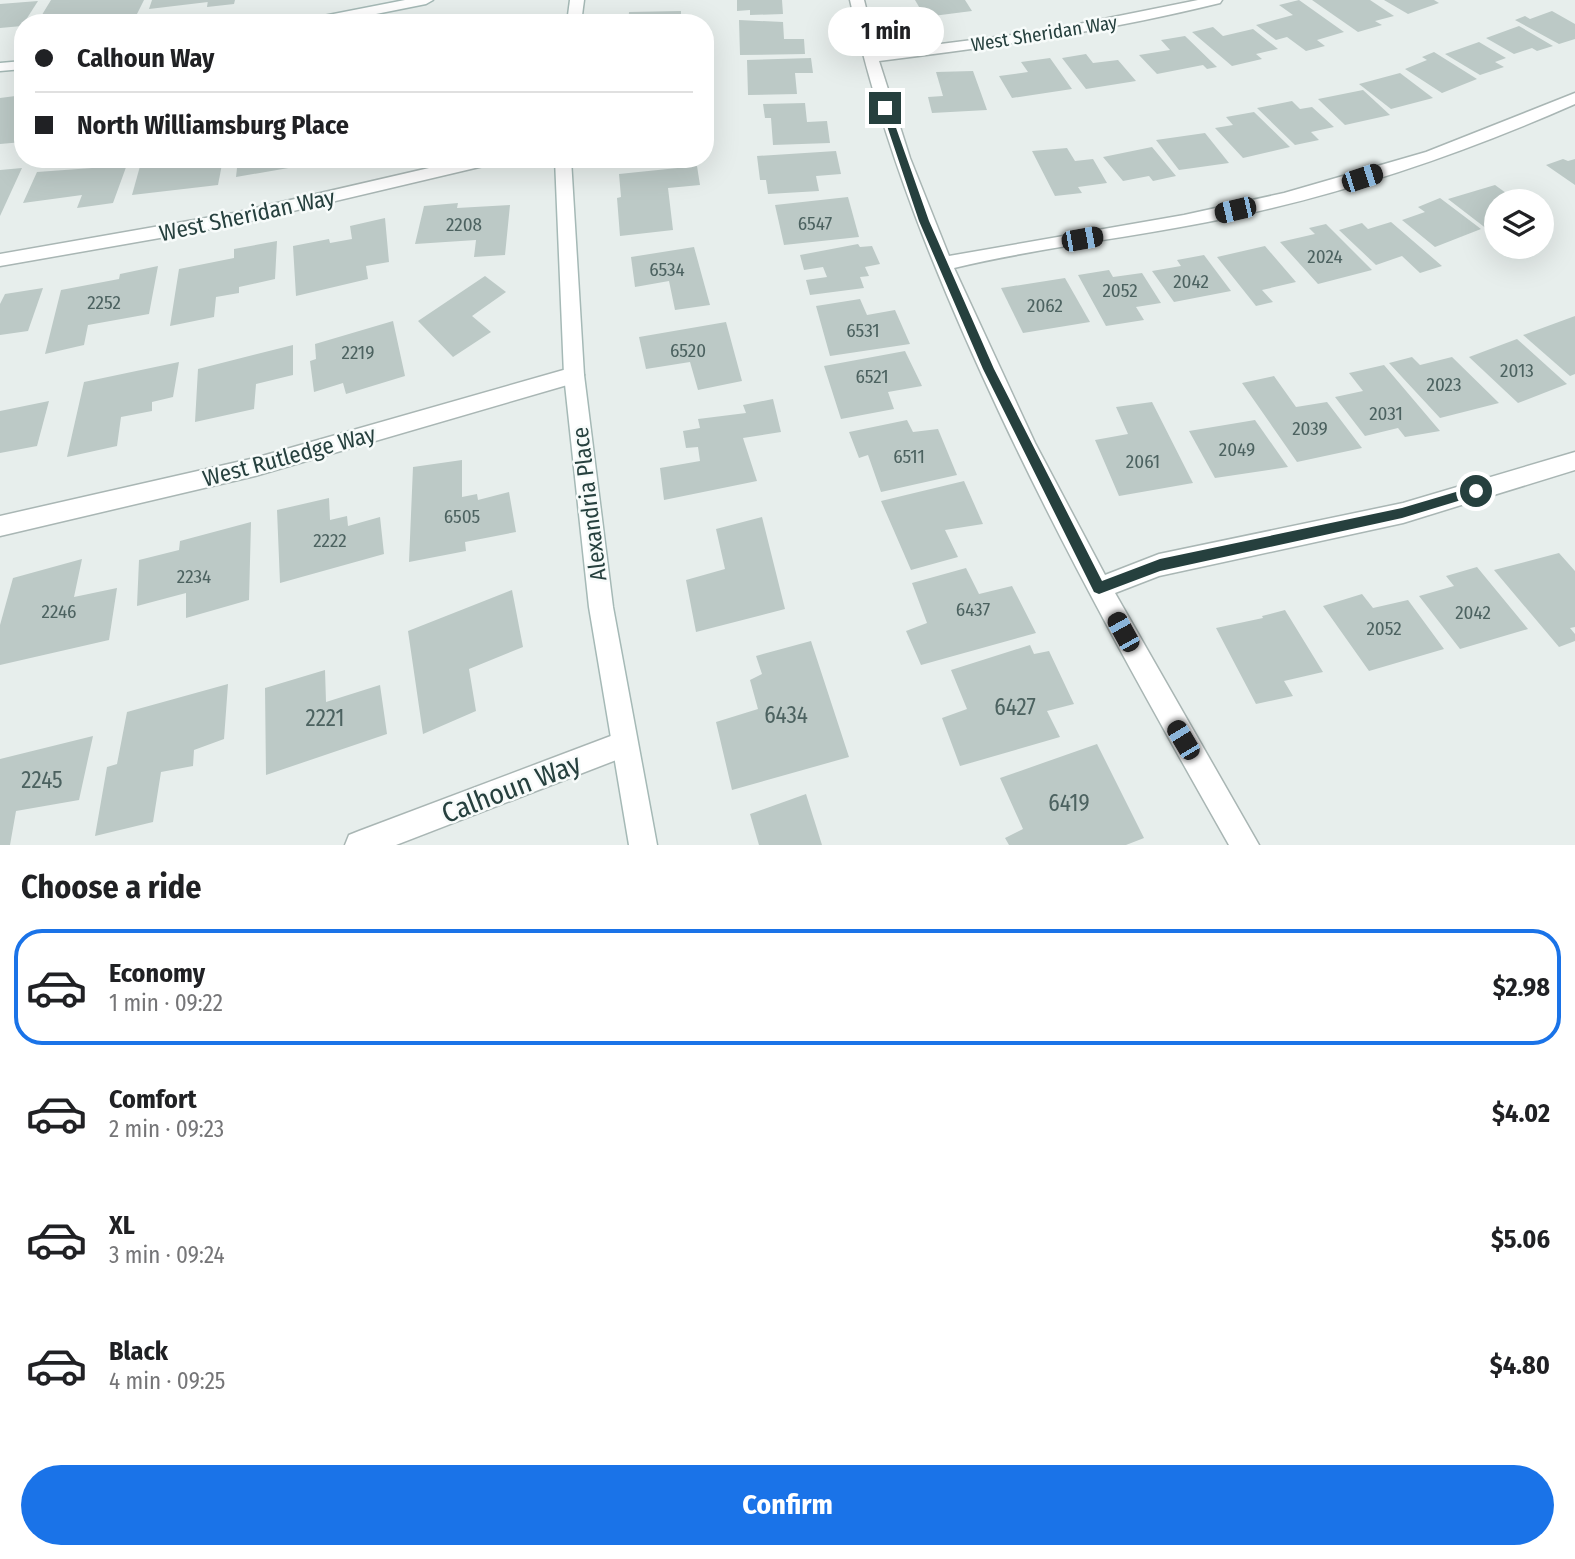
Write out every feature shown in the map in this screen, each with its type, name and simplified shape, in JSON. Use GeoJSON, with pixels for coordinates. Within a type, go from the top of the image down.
{"type":"FeatureCollection","features":[{"type":"Feature","properties":{"kind":"street"},"geometry":{"type":"LineString","coordinates":[[354,14],[426,0]]}},
{"type":"Feature","properties":{"kind":"street"},"geometry":{"type":"LineString","coordinates":[[857,0],[871,57],[908,177],[989,369],[1099,588],[1159,698],[1245,845]]}},
{"type":"Feature","properties":{"kind":"street","name":"West Sheridan Way"},"geometry":{"type":"LineString","coordinates":[[871,57],[1000,42],[1102,26],[1215,0]]}},
{"type":"Feature","properties":{"kind":"street"},"geometry":{"type":"LineString","coordinates":[[943,264],[996,251],[1185,221],[1286,199],[1468,144],[1575,98]]}},
{"type":"Feature","properties":{"kind":"street","name":"West Sheridan Way"},"geometry":{"type":"LineString","coordinates":[[0,260],[234,219],[453,168]]}},
{"type":"Feature","properties":{"kind":"street","name":"Alexandria Place"},"geometry":{"type":"LineString","coordinates":[[563,168],[574,375],[601,607],[643,845]]}},
{"type":"Feature","properties":{"kind":"street","name":"West Rutledge Way"},"geometry":{"type":"LineString","coordinates":[[0,526],[255,467],[574,375]]}},
{"type":"Feature","properties":{"kind":"street"},"geometry":{"type":"LineString","coordinates":[[1099,588],[1160,565],[1402,513],[1575,461]]}},
{"type":"Feature","properties":{"kind":"street","name":"Calhoun Way"},"geometry":{"type":"LineString","coordinates":[[359,845],[624,744]]}},
{"type":"Feature","properties":{"kind":"building"},"geometry":{"type":"Polygon","coordinates":[[[51,0],[144,0],[137,14],[42,14],[51,0]]]}},
{"type":"Feature","properties":{"kind":"building"},"geometry":{"type":"Polygon","coordinates":[[[152,0],[208,0],[208,2],[149,9],[152,0]]]}},
{"type":"Feature","properties":{"kind":"building"},"geometry":{"type":"Polygon","coordinates":[[[208,0],[235,0],[234,4],[207,7],[208,0]]]}},
{"type":"Feature","properties":{"kind":"building"},"geometry":{"type":"Polygon","coordinates":[[[737,0],[782,0],[783,14],[750,15],[750,10],[737,11],[737,0]]]}},
{"type":"Feature","properties":{"kind":"building"},"geometry":{"type":"Polygon","coordinates":[[[915,0],[965,0],[972,11],[925,17],[915,0]]]}},
{"type":"Feature","properties":{"kind":"building"},"geometry":{"type":"Polygon","coordinates":[[[1299,0],[1344,32],[1317,40],[1325,46],[1306,51],[1287,37],[1276,40],[1256,25],[1293,15],[1279,5],[1299,0]]]}},
{"type":"Feature","properties":{"kind":"building"},"geometry":{"type":"Polygon","coordinates":[[[1312,0],[1370,0],[1394,16],[1375,21],[1382,25],[1358,32],[1312,0]]]}},
{"type":"Feature","properties":{"kind":"building"},"geometry":{"type":"Polygon","coordinates":[[[1384,0],[1434,0],[1439,3],[1408,14],[1384,0]]]}},
{"type":"Feature","properties":{"kind":"building"},"geometry":{"type":"Polygon","coordinates":[[[38,1],[30,14],[14,14],[14,27],[0,28],[0,4],[38,1]]]}},
{"type":"Feature","properties":{"kind":"building"},"geometry":{"type":"Polygon","coordinates":[[[681,11],[681,14],[629,14],[681,11]]]}},
{"type":"Feature","properties":{"kind":"building"},"geometry":{"type":"Polygon","coordinates":[[[1552,11],[1575,24],[1575,39],[1559,44],[1515,20],[1525,16],[1530,19],[1552,11]]]}},
{"type":"Feature","properties":{"kind":"building"},"geometry":{"type":"Polygon","coordinates":[[[739,20],[783,22],[784,39],[804,39],[805,54],[740,55],[739,20]]]}},
{"type":"Feature","properties":{"kind":"building"},"geometry":{"type":"Polygon","coordinates":[[[1519,26],[1553,46],[1537,51],[1532,48],[1514,54],[1486,38],[1519,26]]]}},
{"type":"Feature","properties":{"kind":"building"},"geometry":{"type":"Polygon","coordinates":[[[1213,27],[1223,36],[1253,29],[1278,49],[1256,54],[1262,59],[1232,66],[1192,32],[1213,27]]]}},
{"type":"Feature","properties":{"kind":"building"},"geometry":{"type":"Polygon","coordinates":[[[1185,36],[1217,67],[1207,69],[1203,65],[1157,74],[1139,55],[1170,50],[1161,40],[1185,36]]]}},
{"type":"Feature","properties":{"kind":"building"},"geometry":{"type":"Polygon","coordinates":[[[1479,42],[1506,58],[1495,62],[1504,67],[1480,75],[1445,54],[1479,42]]]}},
{"type":"Feature","properties":{"kind":"building"},"geometry":{"type":"Polygon","coordinates":[[[1434,52],[1477,79],[1442,93],[1405,69],[1427,60],[1422,57],[1434,52]]]}},
{"type":"Feature","properties":{"kind":"building"},"geometry":{"type":"Polygon","coordinates":[[[1086,54],[1093,63],[1118,60],[1136,81],[1086,89],[1062,58],[1086,54]]]}},
{"type":"Feature","properties":{"kind":"building"},"geometry":{"type":"Polygon","coordinates":[[[811,58],[813,73],[795,73],[797,94],[748,95],[747,60],[811,58]]]}},
{"type":"Feature","properties":{"kind":"building"},"geometry":{"type":"Polygon","coordinates":[[[1050,58],[1072,89],[1012,98],[999,76],[1028,72],[1021,62],[1050,58]]]}},
{"type":"Feature","properties":{"kind":"building"},"geometry":{"type":"Polygon","coordinates":[[[973,71],[987,110],[932,113],[928,97],[943,96],[936,72],[973,71]]]}},
{"type":"Feature","properties":{"kind":"building"},"geometry":{"type":"Polygon","coordinates":[[[1400,73],[1433,98],[1391,109],[1359,84],[1400,73]]]}},
{"type":"Feature","properties":{"kind":"building"},"geometry":{"type":"Polygon","coordinates":[[[1363,90],[1390,115],[1345,125],[1318,99],[1363,90]]]}},
{"type":"Feature","properties":{"kind":"building"},"geometry":{"type":"Polygon","coordinates":[[[14,96],[14,143],[0,144],[0,98],[14,96]]]}},
{"type":"Feature","properties":{"kind":"building"},"geometry":{"type":"Polygon","coordinates":[[[1292,101],[1300,109],[1312,107],[1334,127],[1311,132],[1319,140],[1295,145],[1257,108],[1292,101]]]}},
{"type":"Feature","properties":{"kind":"building"},"geometry":{"type":"Polygon","coordinates":[[[805,103],[807,122],[827,121],[830,143],[773,145],[771,118],[765,118],[763,104],[805,103]]]}},
{"type":"Feature","properties":{"kind":"building"},"geometry":{"type":"Polygon","coordinates":[[[1254,112],[1290,147],[1243,158],[1215,128],[1233,125],[1226,117],[1254,112]]]}},
{"type":"Feature","properties":{"kind":"building"},"geometry":{"type":"Polygon","coordinates":[[[1205,133],[1229,163],[1179,170],[1156,140],[1205,133]]]}},
{"type":"Feature","properties":{"kind":"building"},"geometry":{"type":"Polygon","coordinates":[[[1152,147],[1176,176],[1153,181],[1149,176],[1123,181],[1103,157],[1152,147]]]}},
{"type":"Feature","properties":{"kind":"building"},"geometry":{"type":"Polygon","coordinates":[[[1067,148],[1075,161],[1093,159],[1107,183],[1078,187],[1082,193],[1055,196],[1032,151],[1067,148]]]}},
{"type":"Feature","properties":{"kind":"building"},"geometry":{"type":"Polygon","coordinates":[[[836,151],[841,174],[816,176],[819,191],[768,194],[766,180],[760,180],[757,156],[836,151]]]}},
{"type":"Feature","properties":{"kind":"building"},"geometry":{"type":"Polygon","coordinates":[[[1563,159],[1575,159],[1575,185],[1546,165],[1563,159]]]}},
{"type":"Feature","properties":{"kind":"building"},"geometry":{"type":"Polygon","coordinates":[[[22,168],[0,216],[0,170],[22,168]]]}},
{"type":"Feature","properties":{"kind":"building"},"geometry":{"type":"Polygon","coordinates":[[[126,168],[113,203],[77,208],[82,195],[23,203],[37,172],[126,168]]]}},
{"type":"Feature","properties":{"kind":"building"},"geometry":{"type":"Polygon","coordinates":[[[140,168],[221,168],[218,185],[132,195],[140,168]]]}},
{"type":"Feature","properties":{"kind":"building"},"geometry":{"type":"Polygon","coordinates":[[[237,168],[288,168],[236,177],[237,168]]]}},
{"type":"Feature","properties":{"kind":"building"},"geometry":{"type":"Polygon","coordinates":[[[697,168],[700,185],[668,188],[673,230],[620,236],[617,198],[621,197],[619,174],[697,168]]]}},
{"type":"Feature","properties":{"kind":"building"},"geometry":{"type":"Polygon","coordinates":[[[1495,185],[1500,189],[1484,189],[1484,227],[1448,199],[1495,185]]]}},
{"type":"Feature","properties":{"kind":"building"},"geometry":{"type":"Polygon","coordinates":[[[848,197],[859,237],[784,245],[775,205],[848,197]]]}},
{"type":"Feature","properties":{"kind":"building"},"geometry":{"type":"Polygon","coordinates":[[[1440,198],[1481,229],[1435,247],[1402,220],[1425,212],[1418,207],[1440,198]]]}},
{"type":"Feature","properties":{"kind":"building"},"geometry":{"type":"Polygon","coordinates":[[[458,203],[457,208],[510,205],[505,255],[474,257],[476,240],[415,244],[424,206],[458,203]]]}},
{"type":"Feature","properties":{"kind":"building"},"geometry":{"type":"Polygon","coordinates":[[[385,218],[389,262],[366,266],[368,279],[296,296],[293,246],[329,239],[330,243],[352,239],[350,226],[385,218]]]}},
{"type":"Feature","properties":{"kind":"building"},"geometry":{"type":"Polygon","coordinates":[[[1391,222],[1442,266],[1420,273],[1402,256],[1376,265],[1339,230],[1362,223],[1368,229],[1391,222]]]}},
{"type":"Feature","properties":{"kind":"building"},"geometry":{"type":"Polygon","coordinates":[[[1326,224],[1372,270],[1318,284],[1280,242],[1315,234],[1309,228],[1326,224]]]}},
{"type":"Feature","properties":{"kind":"building"},"geometry":{"type":"Polygon","coordinates":[[[277,241],[275,279],[239,287],[239,293],[216,297],[214,317],[170,326],[179,269],[234,258],[234,249],[277,241]]]}},
{"type":"Feature","properties":{"kind":"building"},"geometry":{"type":"Polygon","coordinates":[[[858,244],[860,247],[872,246],[880,264],[865,267],[869,276],[860,277],[864,288],[810,295],[806,280],[827,277],[823,267],[804,270],[800,255],[858,244]]]}},
{"type":"Feature","properties":{"kind":"building"},"geometry":{"type":"Polygon","coordinates":[[[1265,246],[1296,282],[1262,290],[1273,302],[1256,306],[1217,257],[1265,246]]]}},
{"type":"Feature","properties":{"kind":"building"},"geometry":{"type":"Polygon","coordinates":[[[694,247],[710,305],[675,310],[669,281],[635,287],[631,257],[694,247]]]}},
{"type":"Feature","properties":{"kind":"building"},"geometry":{"type":"Polygon","coordinates":[[[1204,255],[1231,291],[1174,302],[1152,271],[1181,266],[1177,260],[1204,255]]]}},
{"type":"Feature","properties":{"kind":"building"},"geometry":{"type":"Polygon","coordinates":[[[158,266],[149,314],[88,325],[84,345],[45,354],[61,290],[119,279],[120,274],[158,266]]]}},
{"type":"Feature","properties":{"kind":"building"},"geometry":{"type":"Polygon","coordinates":[[[1109,270],[1113,277],[1142,273],[1161,303],[1136,307],[1144,320],[1106,326],[1078,275],[1109,270]]]}},
{"type":"Feature","properties":{"kind":"building"},"geometry":{"type":"Polygon","coordinates":[[[485,276],[506,292],[472,316],[491,332],[453,357],[418,321],[485,276]]]}},
{"type":"Feature","properties":{"kind":"building"},"geometry":{"type":"Polygon","coordinates":[[[1065,278],[1090,322],[1023,333],[1001,288],[1065,278]]]}},
{"type":"Feature","properties":{"kind":"building"},"geometry":{"type":"Polygon","coordinates":[[[43,288],[28,331],[0,335],[0,304],[5,294],[43,288]]]}},
{"type":"Feature","properties":{"kind":"building"},"geometry":{"type":"Polygon","coordinates":[[[860,299],[867,315],[895,310],[910,344],[830,356],[816,306],[860,299]]]}},
{"type":"Feature","properties":{"kind":"building"},"geometry":{"type":"Polygon","coordinates":[[[1575,316],[1575,374],[1570,376],[1523,335],[1575,316]]]}},
{"type":"Feature","properties":{"kind":"building"},"geometry":{"type":"Polygon","coordinates":[[[393,321],[405,376],[346,394],[343,383],[314,392],[310,361],[316,359],[315,344],[393,321]]]}},
{"type":"Feature","properties":{"kind":"building"},"geometry":{"type":"Polygon","coordinates":[[[726,322],[742,381],[698,390],[690,362],[646,369],[639,337],[726,322]]]}},
{"type":"Feature","properties":{"kind":"building"},"geometry":{"type":"Polygon","coordinates":[[[1517,339],[1567,384],[1518,403],[1469,357],[1517,339]]]}},
{"type":"Feature","properties":{"kind":"building"},"geometry":{"type":"Polygon","coordinates":[[[293,345],[293,375],[256,384],[254,409],[195,422],[198,369],[293,345]]]}},
{"type":"Feature","properties":{"kind":"building"},"geometry":{"type":"Polygon","coordinates":[[[905,351],[922,386],[888,392],[894,409],[841,419],[824,366],[905,351]]]}},
{"type":"Feature","properties":{"kind":"building"},"geometry":{"type":"Polygon","coordinates":[[[1412,357],[1420,365],[1452,357],[1499,403],[1440,418],[1389,363],[1412,357]]]}},
{"type":"Feature","properties":{"kind":"building"},"geometry":{"type":"Polygon","coordinates":[[[179,362],[173,397],[152,402],[152,411],[121,417],[117,446],[67,457],[84,382],[179,362]]]}},
{"type":"Feature","properties":{"kind":"building"},"geometry":{"type":"Polygon","coordinates":[[[1384,365],[1440,431],[1405,437],[1398,428],[1365,436],[1335,397],[1363,391],[1349,373],[1384,365]]]}},
{"type":"Feature","properties":{"kind":"building"},"geometry":{"type":"Polygon","coordinates":[[[1274,376],[1296,407],[1327,402],[1362,448],[1297,462],[1242,383],[1274,376]]]}},
{"type":"Feature","properties":{"kind":"building"},"geometry":{"type":"Polygon","coordinates":[[[773,399],[781,432],[743,438],[757,481],[664,500],[660,468],[700,461],[698,447],[686,448],[683,431],[700,428],[698,419],[746,413],[743,405],[773,399]]]}},
{"type":"Feature","properties":{"kind":"building"},"geometry":{"type":"Polygon","coordinates":[[[49,401],[37,446],[0,453],[0,411],[49,401]]]}},
{"type":"Feature","properties":{"kind":"building"},"geometry":{"type":"Polygon","coordinates":[[[1152,402],[1193,483],[1119,496],[1095,440],[1128,434],[1116,407],[1152,402]]]}},
{"type":"Feature","properties":{"kind":"building"},"geometry":{"type":"Polygon","coordinates":[[[907,420],[913,432],[938,429],[957,475],[881,492],[868,455],[859,458],[849,432],[907,420]]]}},
{"type":"Feature","properties":{"kind":"building"},"geometry":{"type":"Polygon","coordinates":[[[1255,420],[1288,467],[1215,478],[1189,431],[1255,420]]]}},
{"type":"Feature","properties":{"kind":"building"},"geometry":{"type":"Polygon","coordinates":[[[462,460],[462,497],[477,494],[478,500],[509,492],[516,532],[465,542],[466,551],[409,562],[413,467],[462,460]]]}},
{"type":"Feature","properties":{"kind":"building"},"geometry":{"type":"Polygon","coordinates":[[[964,481],[983,524],[945,530],[958,557],[911,570],[881,501],[964,481]]]}},
{"type":"Feature","properties":{"kind":"building"},"geometry":{"type":"Polygon","coordinates":[[[329,498],[330,520],[347,516],[348,526],[380,517],[384,554],[280,583],[277,510],[329,498]]]}},
{"type":"Feature","properties":{"kind":"building"},"geometry":{"type":"Polygon","coordinates":[[[762,517],[785,609],[696,632],[686,580],[725,569],[716,529],[762,517]]]}},
{"type":"Feature","properties":{"kind":"building"},"geometry":{"type":"Polygon","coordinates":[[[251,522],[249,600],[186,618],[186,593],[137,606],[139,560],[179,550],[180,541],[251,522]]]}},
{"type":"Feature","properties":{"kind":"building"},"geometry":{"type":"Polygon","coordinates":[[[1559,553],[1575,571],[1575,627],[1570,628],[1575,634],[1575,641],[1559,647],[1494,570],[1559,553]]]}},
{"type":"Feature","properties":{"kind":"building"},"geometry":{"type":"Polygon","coordinates":[[[82,559],[74,597],[117,588],[109,640],[0,665],[0,625],[13,578],[82,559]]]}},
{"type":"Feature","properties":{"kind":"building"},"geometry":{"type":"Polygon","coordinates":[[[1477,567],[1528,629],[1460,649],[1419,596],[1454,586],[1446,576],[1477,567]]]}},
{"type":"Feature","properties":{"kind":"building"},"geometry":{"type":"Polygon","coordinates":[[[966,568],[979,594],[1012,586],[1036,633],[921,665],[906,631],[927,623],[912,583],[966,568]]]}},
{"type":"Feature","properties":{"kind":"building"},"geometry":{"type":"Polygon","coordinates":[[[512,590],[523,647],[469,669],[476,711],[423,734],[408,631],[512,590]]]}},
{"type":"Feature","properties":{"kind":"building"},"geometry":{"type":"Polygon","coordinates":[[[1362,594],[1373,608],[1408,600],[1444,649],[1369,671],[1323,606],[1362,594]]]}},
{"type":"Feature","properties":{"kind":"building"},"geometry":{"type":"Polygon","coordinates":[[[1285,610],[1323,672],[1284,681],[1293,696],[1256,704],[1216,628],[1263,618],[1262,616],[1285,610]]]}},
{"type":"Feature","properties":{"kind":"building"},"geometry":{"type":"Polygon","coordinates":[[[811,641],[849,757],[732,790],[716,722],[758,709],[750,680],[762,674],[756,656],[811,641]]]}},
{"type":"Feature","properties":{"kind":"building"},"geometry":{"type":"Polygon","coordinates":[[[1030,645],[1034,654],[1049,651],[1074,704],[1047,711],[1060,737],[960,766],[942,718],[967,709],[951,670],[1030,645]]]}},
{"type":"Feature","properties":{"kind":"building"},"geometry":{"type":"Polygon","coordinates":[[[325,670],[326,702],[380,685],[387,734],[266,775],[265,688],[325,670]]]}},
{"type":"Feature","properties":{"kind":"building"},"geometry":{"type":"Polygon","coordinates":[[[228,684],[224,739],[194,750],[193,766],[161,772],[153,822],[95,836],[107,767],[117,764],[127,712],[228,684]]]}},
{"type":"Feature","properties":{"kind":"building"},"geometry":{"type":"Polygon","coordinates":[[[93,736],[79,800],[16,811],[10,845],[0,845],[0,759],[93,736]]]}},
{"type":"Feature","properties":{"kind":"building"},"geometry":{"type":"Polygon","coordinates":[[[1097,744],[1144,838],[1126,845],[1009,845],[1005,838],[1023,829],[1000,778],[1097,744]]]}},
{"type":"Feature","properties":{"kind":"building"},"geometry":{"type":"Polygon","coordinates":[[[806,794],[822,845],[759,845],[750,814],[806,794]]]}},
{"type":"Feature","properties":{"kind":"route"},"geometry":{"type":"LineString","coordinates":[[885,108],[924,221],[989,369],[1043,482],[1099,588],[1160,565],[1402,513],[1476,491]]}}]}
